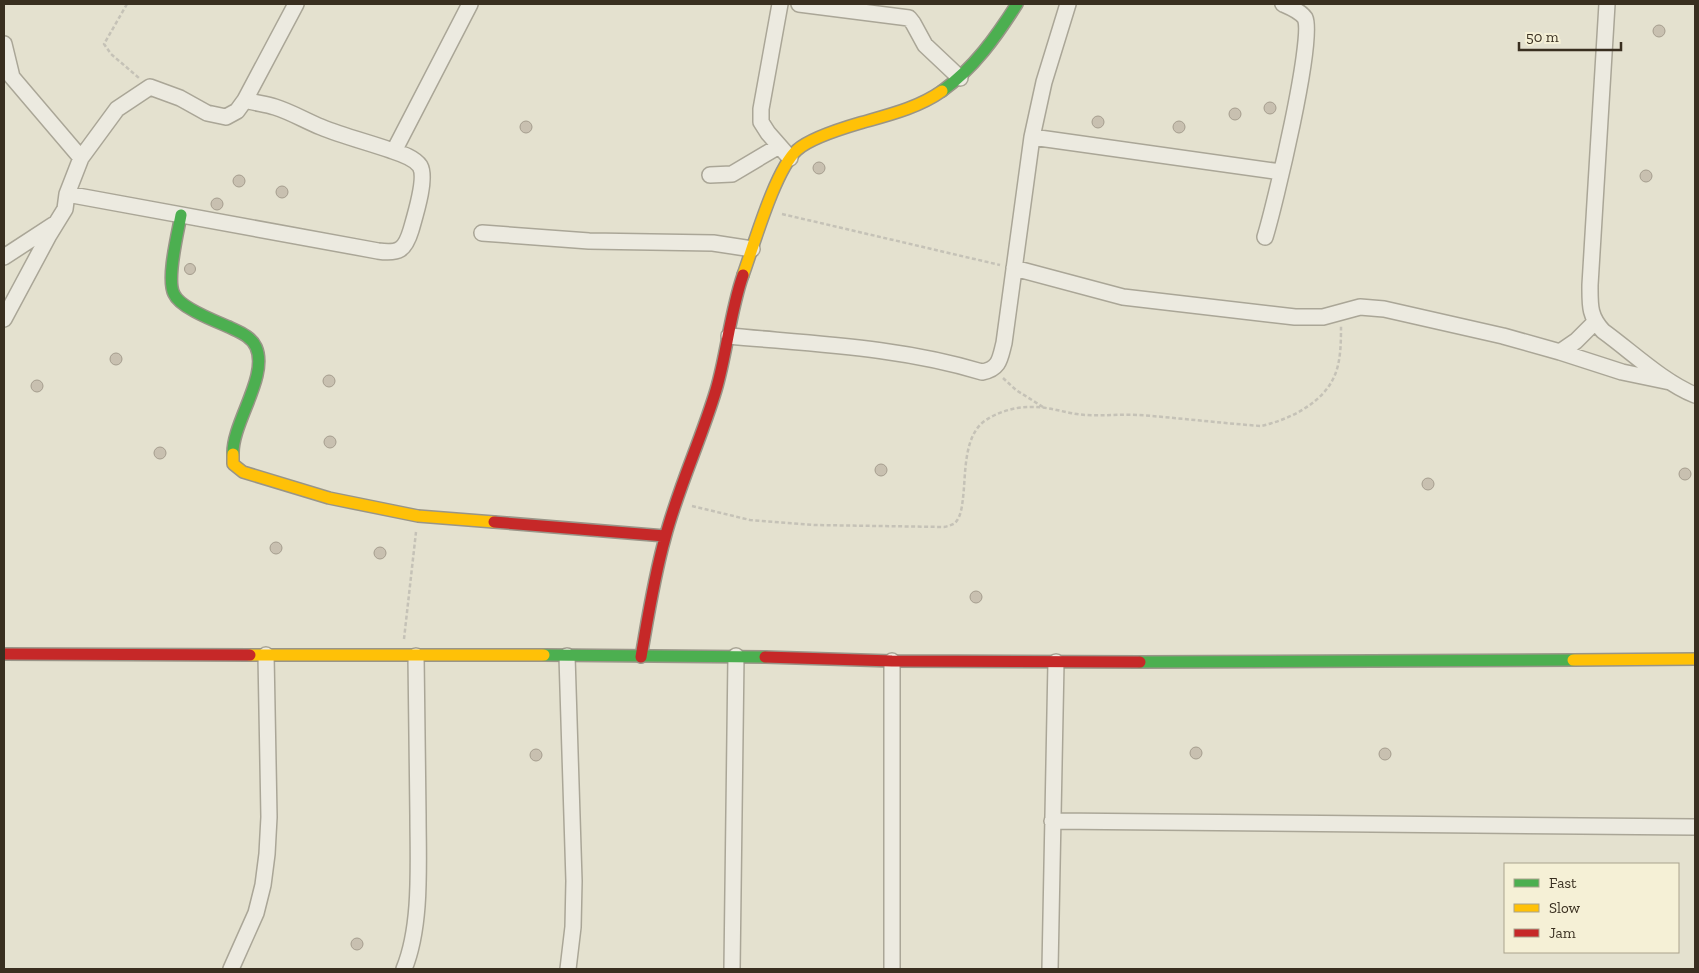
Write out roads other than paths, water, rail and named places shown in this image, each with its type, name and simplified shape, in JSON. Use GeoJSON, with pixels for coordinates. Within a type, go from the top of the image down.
{"type":"FeatureCollection","features":[{"type":"Feature","properties":{"kind":"street"},"geometry":{"type":"LineString","coordinates":[[4,319],[65,209],[67,194],[81,158],[117,109],[150,87],[180,98],[207,112],[226,117],[237,111],[246,100],[296,4]]}},
{"type":"Feature","properties":{"kind":"street"},"geometry":{"type":"LineString","coordinates":[[394,151],[470,4]]}},
{"type":"Feature","properties":{"kind":"street"},"geometry":{"type":"LineString","coordinates":[[780,4],[761,109],[762,122],[768,133],[790,158]]}},
{"type":"Feature","properties":{"kind":"street"},"geometry":{"type":"LineString","coordinates":[[799,4],[909,18],[925,45],[960,78]]}},
{"type":"Feature","properties":{"kind":"street"},"geometry":{"type":"LineString","coordinates":[[642,657],[652,589],[665,536],[716,390],[738,292],[752,249],[766,210],[790,158],[798,149],[843,128],[904,110],[934,97],[960,78],[994,40],[1017,4]]}},
{"type":"Feature","properties":{"kind":"street"},"geometry":{"type":"LineString","coordinates":[[729,336],[920,356],[982,372],[994,368],[1000,359],[1004,343],[1032,137],[1044,82],[1068,4]]}},
{"type":"Feature","properties":{"kind":"street"},"geometry":{"type":"LineString","coordinates":[[1265,237],[1281,172],[1304,60],[1307,30],[1306,19],[1300,12],[1283,4]]}},
{"type":"Feature","properties":{"kind":"street"},"geometry":{"type":"LineString","coordinates":[[1607,4],[1590,285],[1591,315],[1603,331],[1670,382],[1695,395]]}},
{"type":"Feature","properties":{"kind":"street"},"geometry":{"type":"LineString","coordinates":[[4,44],[12,77],[81,158]]}},
{"type":"Feature","properties":{"kind":"street"},"geometry":{"type":"LineString","coordinates":[[67,194],[378,251],[391,253],[404,247],[421,190],[422,173],[420,166],[413,160],[394,151],[330,131],[277,108],[246,100]]}},
{"type":"Feature","properties":{"kind":"street"},"geometry":{"type":"LineString","coordinates":[[1032,137],[1281,172]]}},
{"type":"Feature","properties":{"kind":"street"},"geometry":{"type":"LineString","coordinates":[[710,175],[732,174],[779,146]]}},
{"type":"Feature","properties":{"kind":"street"},"geometry":{"type":"LineString","coordinates":[[181,215],[171,282],[174,295],[177,300],[190,308],[247,336],[252,340],[258,352],[257,372],[232,449],[233,464],[243,472],[330,498],[418,516],[665,536]]}},
{"type":"Feature","properties":{"kind":"street"},"geometry":{"type":"LineString","coordinates":[[4,257],[57,222]]}},
{"type":"Feature","properties":{"kind":"street"},"geometry":{"type":"LineString","coordinates":[[482,232],[589,241],[713,243],[752,249]]}},
{"type":"Feature","properties":{"kind":"street"},"geometry":{"type":"LineString","coordinates":[[1014,268],[1123,297],[1295,317],[1323,317],[1360,307],[1384,309],[1503,336],[1622,372],[1670,382]]}},
{"type":"Feature","properties":{"kind":"street"},"geometry":{"type":"LineString","coordinates":[[1560,352],[1576,341],[1595,322]]}},
{"type":"Feature","properties":{"kind":"street"},"geometry":{"type":"LineString","coordinates":[[4,654],[736,656],[892,661],[1056,662],[1695,659]]}},
{"type":"Feature","properties":{"kind":"street"},"geometry":{"type":"LineString","coordinates":[[231,969],[256,914],[263,885],[267,854],[269,817],[266,655]]}},
{"type":"Feature","properties":{"kind":"street"},"geometry":{"type":"LineString","coordinates":[[404,969],[414,938],[418,872],[409,656]]}},
{"type":"Feature","properties":{"kind":"street"},"geometry":{"type":"LineString","coordinates":[[567,656],[574,881],[573,927],[568,969]]}},
{"type":"Feature","properties":{"kind":"street"},"geometry":{"type":"LineString","coordinates":[[732,969],[736,656]]}},
{"type":"Feature","properties":{"kind":"street"},"geometry":{"type":"LineString","coordinates":[[892,661],[892,969]]}},
{"type":"Feature","properties":{"kind":"street"},"geometry":{"type":"LineString","coordinates":[[1050,969],[1056,662]]}},
{"type":"Feature","properties":{"kind":"street"},"geometry":{"type":"LineString","coordinates":[[1052,821],[1695,827]]}}]}
